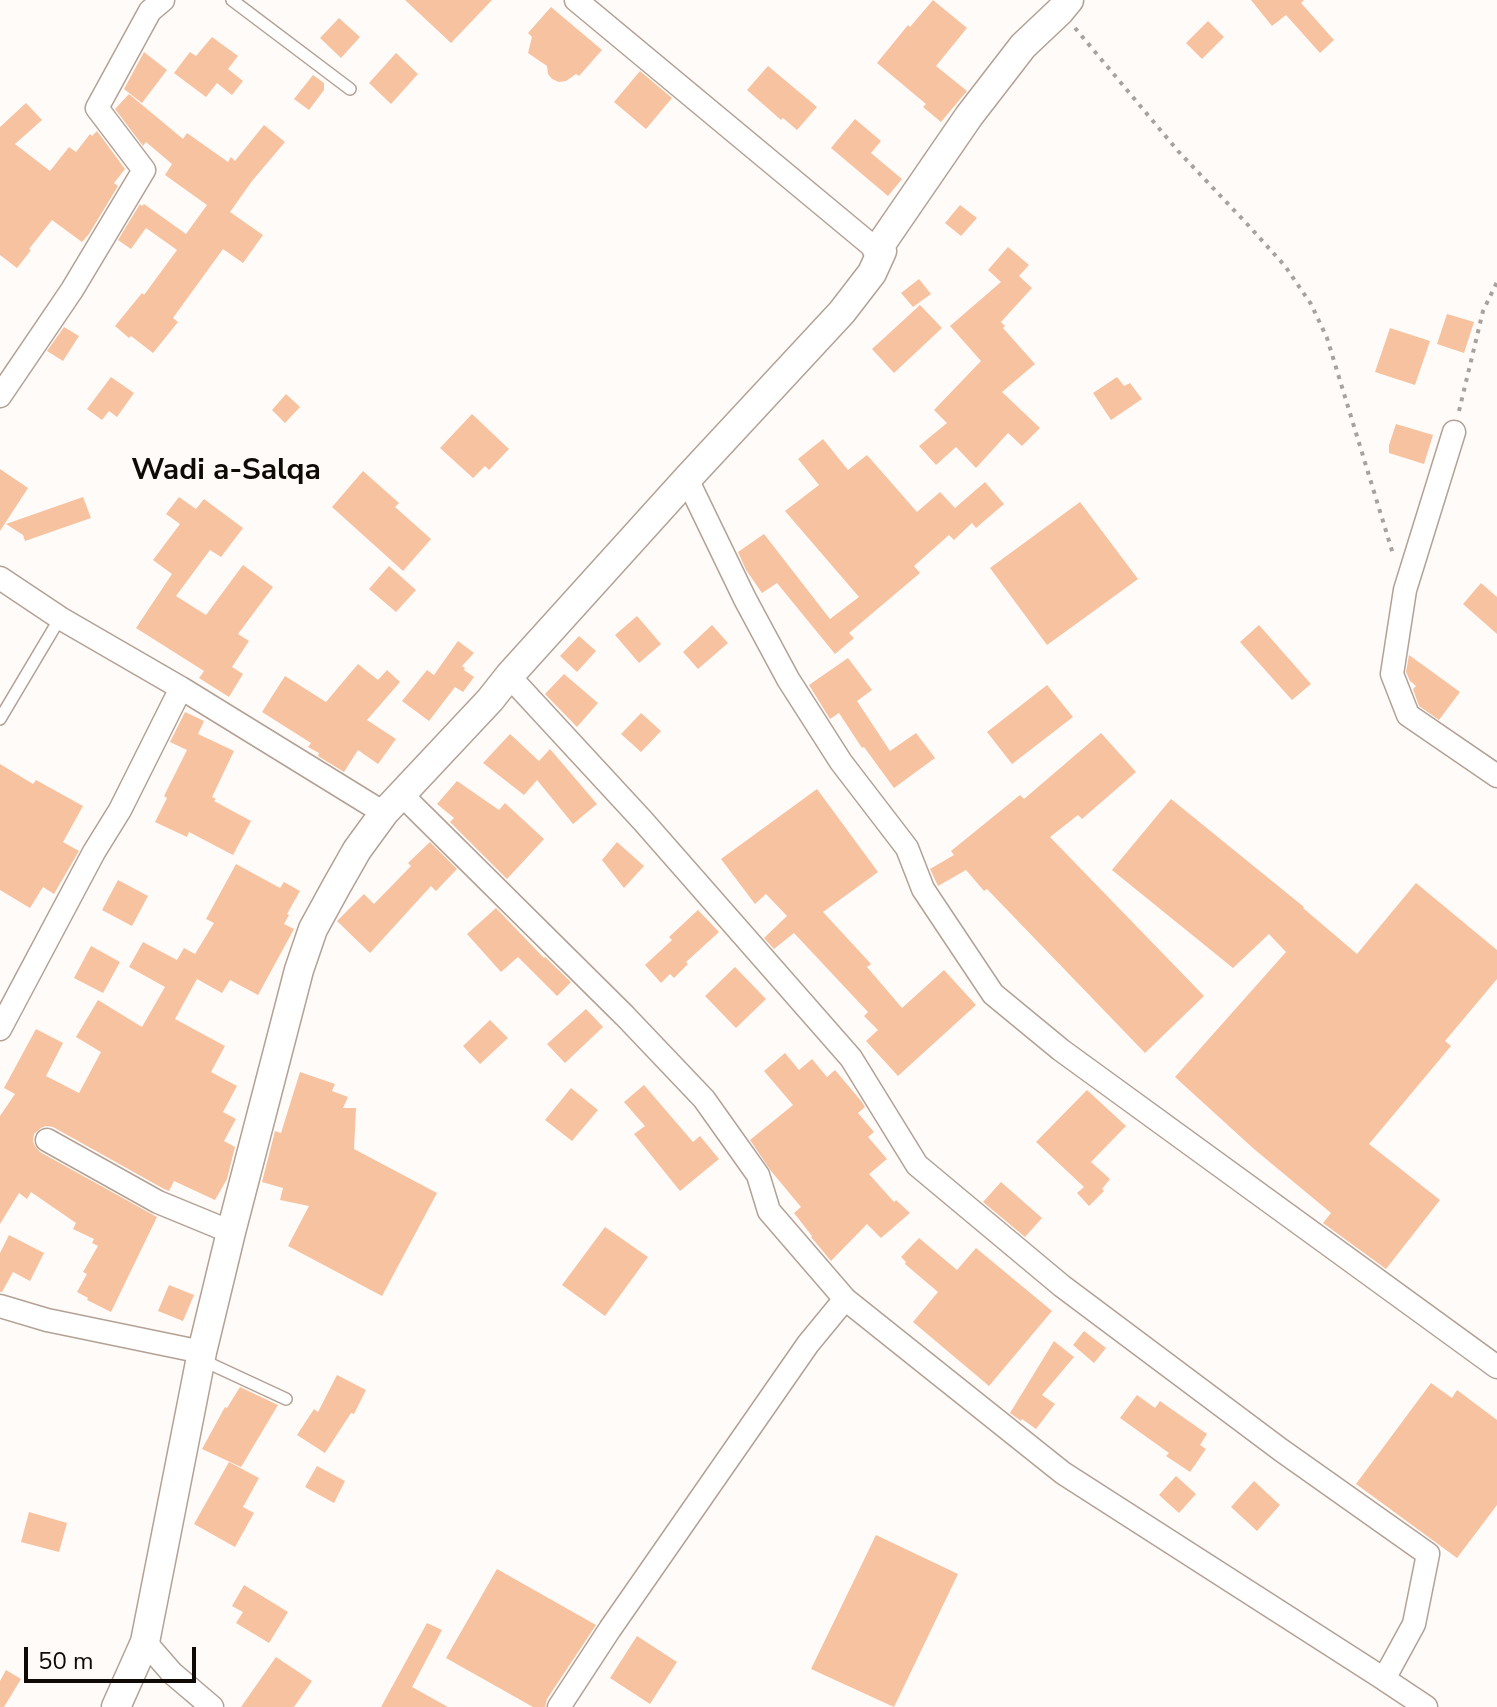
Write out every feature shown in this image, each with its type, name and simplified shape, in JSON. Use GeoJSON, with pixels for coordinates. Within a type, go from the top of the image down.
{"type":"FeatureCollection","features":[{"type":"Feature","properties":{"kind":"street"},"geometry":{"type":"LineString","coordinates":[[0,396],[72,290],[144,170],[97,108],[150,11],[163,0]]}},
{"type":"Feature","properties":{"kind":"street"},"geometry":{"type":"LineString","coordinates":[[116,1707],[145,1642],[202,1356],[231,1232],[299,970],[313,929],[357,850],[393,804],[842,312],[872,273],[882,251],[576,0]]}},
{"type":"Feature","properties":{"kind":"street"},"geometry":{"type":"LineString","coordinates":[[877,250],[969,116],[1023,46],[1065,6]]}},
{"type":"Feature","properties":{"kind":"street"},"geometry":{"type":"LineString","coordinates":[[1454,432],[1405,590],[1392,674],[1408,715],[1497,776]]}},
{"type":"Feature","properties":{"kind":"street"},"geometry":{"type":"LineString","coordinates":[[687,479],[788,679],[841,762],[907,848],[923,889],[993,994],[1061,1050],[1497,1367]]}},
{"type":"Feature","properties":{"kind":"street"},"geometry":{"type":"LineString","coordinates":[[0,578],[60,618],[181,688],[393,804],[625,1016],[704,1099],[758,1175],[769,1211],[845,1299],[1063,1473],[1426,1707]]}},
{"type":"Feature","properties":{"kind":"street"},"geometry":{"type":"LineString","coordinates":[[509,676],[643,821],[851,1058],[917,1165],[1062,1286],[1281,1450],[1428,1554],[1414,1624],[1384,1679]]}},
{"type":"Feature","properties":{"kind":"street"},"geometry":{"type":"LineString","coordinates":[[0,1029],[94,852],[120,810],[181,688]]}},
{"type":"Feature","properties":{"kind":"street"},"geometry":{"type":"LineString","coordinates":[[47,1140],[158,1202],[231,1232]]}},
{"type":"Feature","properties":{"kind":"street"},"geometry":{"type":"LineString","coordinates":[[559,1707],[808,1344],[845,1299]]}},
{"type":"Feature","properties":{"kind":"street"},"geometry":{"type":"LineString","coordinates":[[0,1306],[202,1356]]}},
{"type":"Feature","properties":{"kind":"street"},"geometry":{"type":"LineString","coordinates":[[145,1642],[172,1673],[212,1707]]}},
{"type":"Feature","properties":{"kind":"lane"},"geometry":{"type":"LineString","coordinates":[[232,0],[350,89]]}},
{"type":"Feature","properties":{"kind":"lane"},"geometry":{"type":"LineString","coordinates":[[0,719],[60,618]]}},
{"type":"Feature","properties":{"kind":"lane"},"geometry":{"type":"LineString","coordinates":[[202,1356],[286,1399]]}},
{"type":"Feature","properties":{"kind":"path"},"geometry":{"type":"LineString","coordinates":[[1065,6],[1178,151],[1285,266],[1311,304],[1327,338],[1405,590]]}},
{"type":"Feature","properties":{"kind":"path"},"geometry":{"type":"LineString","coordinates":[[1454,432],[1483,311],[1497,282]]}},
{"type":"Feature","properties":{"kind":"building"},"geometry":{"type":"Polygon","coordinates":[[[405,0],[492,0],[451,43],[405,0]]]}},
{"type":"Feature","properties":{"kind":"building"},"geometry":{"type":"Polygon","coordinates":[[[933,0],[967,28],[936,66],[967,91],[941,122],[923,107],[926,104],[877,63],[933,0]]]}},
{"type":"Feature","properties":{"kind":"building"},"geometry":{"type":"Polygon","coordinates":[[[1251,0],[1304,0],[1301,3],[1334,40],[1320,53],[1286,15],[1272,26],[1251,0]]]}},
{"type":"Feature","properties":{"kind":"building"},"geometry":{"type":"Polygon","coordinates":[[[551,7],[602,50],[579,76],[576,74],[566,81],[552,79],[547,66],[528,53],[532,37],[528,33],[551,7]]]}},
{"type":"Feature","properties":{"kind":"building"},"geometry":{"type":"Polygon","coordinates":[[[339,18],[360,37],[341,58],[320,38],[339,18]]]}},
{"type":"Feature","properties":{"kind":"building"},"geometry":{"type":"Polygon","coordinates":[[[1208,21],[1224,37],[1202,59],[1186,43],[1208,21]]]}},
{"type":"Feature","properties":{"kind":"building"},"geometry":{"type":"Polygon","coordinates":[[[212,37],[238,56],[228,69],[243,81],[232,95],[217,83],[206,97],[174,73],[190,52],[196,56],[212,37]]]}},
{"type":"Feature","properties":{"kind":"building"},"geometry":{"type":"Polygon","coordinates":[[[144,52],[167,70],[142,103],[124,89],[144,52]]]}},
{"type":"Feature","properties":{"kind":"building"},"geometry":{"type":"Polygon","coordinates":[[[396,53],[418,74],[391,104],[369,83],[396,53]]]}},
{"type":"Feature","properties":{"kind":"building"},"geometry":{"type":"Polygon","coordinates":[[[768,66],[817,107],[797,130],[747,90],[768,66]]]}},
{"type":"Feature","properties":{"kind":"building"},"geometry":{"type":"Polygon","coordinates":[[[640,71],[672,98],[646,129],[614,102],[640,71]]]}},
{"type":"Feature","properties":{"kind":"building"},"geometry":{"type":"Polygon","coordinates":[[[313,75],[324,83],[324,90],[309,110],[294,99],[313,75]]]}},
{"type":"Feature","properties":{"kind":"building"},"geometry":{"type":"Polygon","coordinates":[[[129,94],[183,139],[187,133],[228,162],[231,157],[235,161],[264,125],[285,142],[230,212],[263,235],[243,263],[223,249],[173,318],[178,322],[153,353],[115,326],[142,293],[144,295],[177,250],[146,228],[131,249],[118,240],[140,204],[186,234],[207,205],[165,175],[172,164],[146,142],[143,146],[115,109],[129,94]]]}},
{"type":"Feature","properties":{"kind":"building"},"geometry":{"type":"Polygon","coordinates":[[[26,103],[42,120],[15,144],[50,171],[69,147],[76,152],[90,134],[92,136],[97,131],[125,169],[114,183],[118,186],[82,242],[52,220],[17,268],[0,255],[0,127],[26,103]]]}},
{"type":"Feature","properties":{"kind":"building"},"geometry":{"type":"Polygon","coordinates":[[[855,119],[881,141],[871,153],[902,179],[888,196],[831,148],[855,119]]]}},
{"type":"Feature","properties":{"kind":"building"},"geometry":{"type":"Polygon","coordinates":[[[960,205],[977,218],[961,236],[945,223],[960,205]]]}},
{"type":"Feature","properties":{"kind":"building"},"geometry":{"type":"Polygon","coordinates":[[[1008,247],[1029,265],[1019,276],[1032,288],[1001,322],[1035,364],[1002,392],[1040,428],[1022,446],[1008,433],[976,468],[956,447],[936,465],[919,446],[947,423],[934,410],[981,361],[950,326],[1001,282],[988,270],[1008,247]]]}},
{"type":"Feature","properties":{"kind":"building"},"geometry":{"type":"Polygon","coordinates":[[[919,279],[931,294],[913,307],[901,293],[919,279]]]}},
{"type":"Feature","properties":{"kind":"building"},"geometry":{"type":"Polygon","coordinates":[[[920,305],[942,328],[894,373],[872,349],[920,305]]]}},
{"type":"Feature","properties":{"kind":"building"},"geometry":{"type":"Polygon","coordinates":[[[1447,314],[1474,322],[1464,353],[1437,344],[1447,314]]]}},
{"type":"Feature","properties":{"kind":"building"},"geometry":{"type":"Polygon","coordinates":[[[64,327],[79,336],[63,361],[47,351],[64,327]]]}},
{"type":"Feature","properties":{"kind":"building"},"geometry":{"type":"Polygon","coordinates":[[[1390,328],[1430,341],[1415,385],[1375,372],[1390,328]]]}},
{"type":"Feature","properties":{"kind":"building"},"geometry":{"type":"Polygon","coordinates":[[[111,377],[134,393],[117,417],[109,411],[102,420],[87,409],[111,377]]]}},
{"type":"Feature","properties":{"kind":"building"},"geometry":{"type":"Polygon","coordinates":[[[1117,377],[1124,386],[1130,383],[1142,399],[1111,420],[1093,393],[1117,377]]]}},
{"type":"Feature","properties":{"kind":"building"},"geometry":{"type":"Polygon","coordinates":[[[286,394],[300,407],[285,423],[272,410],[286,394]]]}},
{"type":"Feature","properties":{"kind":"building"},"geometry":{"type":"Polygon","coordinates":[[[472,414],[509,449],[489,470],[485,466],[473,478],[440,448],[472,414]]]}},
{"type":"Feature","properties":{"kind":"building"},"geometry":{"type":"Polygon","coordinates":[[[1396,424],[1433,435],[1424,464],[1389,453],[1396,424]]]}},
{"type":"Feature","properties":{"kind":"building"},"geometry":{"type":"Polygon","coordinates":[[[823,439],[848,470],[867,455],[917,512],[940,492],[955,508],[985,482],[1004,504],[976,528],[972,523],[954,540],[949,535],[914,566],[920,573],[849,633],[854,638],[835,654],[777,583],[762,593],[738,552],[764,534],[830,619],[859,597],[785,511],[819,485],[798,459],[823,439]]]}},
{"type":"Feature","properties":{"kind":"building"},"geometry":{"type":"Polygon","coordinates":[[[0,469],[28,488],[0,531],[0,469]]]}},
{"type":"Feature","properties":{"kind":"building"},"geometry":{"type":"Polygon","coordinates":[[[363,471],[399,503],[395,507],[431,539],[403,571],[332,507],[363,471]]]}},
{"type":"Feature","properties":{"kind":"building"},"geometry":{"type":"Polygon","coordinates":[[[83,497],[91,518],[25,541],[23,535],[6,524],[83,497]]]}},
{"type":"Feature","properties":{"kind":"building"},"geometry":{"type":"Polygon","coordinates":[[[179,497],[196,509],[204,499],[243,528],[221,557],[210,550],[176,596],[206,615],[243,565],[273,587],[238,634],[249,641],[232,667],[243,674],[229,697],[199,678],[204,671],[136,628],[172,574],[153,560],[180,524],[166,514],[179,497]]]}},
{"type":"Feature","properties":{"kind":"building"},"geometry":{"type":"Polygon","coordinates":[[[1080,502],[1138,579],[1047,645],[990,568],[1080,502]]]}},
{"type":"Feature","properties":{"kind":"building"},"geometry":{"type":"Polygon","coordinates":[[[389,566],[416,590],[396,612],[369,589],[389,566]]]}},
{"type":"Feature","properties":{"kind":"building"},"geometry":{"type":"Polygon","coordinates":[[[1481,583],[1497,597],[1497,634],[1463,604],[1481,583]]]}},
{"type":"Feature","properties":{"kind":"building"},"geometry":{"type":"Polygon","coordinates":[[[637,616],[661,644],[639,663],[615,635],[637,616]]]}},
{"type":"Feature","properties":{"kind":"building"},"geometry":{"type":"Polygon","coordinates":[[[712,625],[728,643],[698,669],[683,652],[712,625]]]}},
{"type":"Feature","properties":{"kind":"building"},"geometry":{"type":"Polygon","coordinates":[[[1259,625],[1311,684],[1292,700],[1240,642],[1259,625]]]}},
{"type":"Feature","properties":{"kind":"building"},"geometry":{"type":"Polygon","coordinates":[[[579,636],[596,651],[577,672],[560,656],[579,636]]]}},
{"type":"Feature","properties":{"kind":"building"},"geometry":{"type":"Polygon","coordinates":[[[458,641],[474,653],[462,666],[474,677],[463,692],[455,687],[429,721],[402,701],[427,670],[434,675],[458,641]]]}},
{"type":"Feature","properties":{"kind":"building"},"geometry":{"type":"Polygon","coordinates":[[[1409,655],[1460,692],[1439,720],[1419,706],[1413,689],[1416,686],[1406,672],[1409,655]]]}},
{"type":"Feature","properties":{"kind":"building"},"geometry":{"type":"Polygon","coordinates":[[[848,658],[872,690],[857,701],[890,751],[916,733],[935,758],[894,788],[839,713],[830,719],[809,685],[848,658]]]}},
{"type":"Feature","properties":{"kind":"building"},"geometry":{"type":"Polygon","coordinates":[[[358,664],[378,680],[387,670],[400,682],[367,720],[396,739],[378,764],[358,750],[344,772],[318,756],[319,753],[308,747],[311,743],[262,712],[285,676],[326,702],[358,664]]]}},
{"type":"Feature","properties":{"kind":"building"},"geometry":{"type":"Polygon","coordinates":[[[564,674],[598,703],[577,727],[545,694],[564,674]]]}},
{"type":"Feature","properties":{"kind":"building"},"geometry":{"type":"Polygon","coordinates":[[[1047,685],[1073,717],[1012,764],[987,732],[1047,685]]]}},
{"type":"Feature","properties":{"kind":"building"},"geometry":{"type":"Polygon","coordinates":[[[185,712],[204,721],[198,734],[234,751],[212,797],[251,821],[233,855],[189,832],[187,837],[155,822],[187,750],[170,742],[185,712]]]}},
{"type":"Feature","properties":{"kind":"building"},"geometry":{"type":"Polygon","coordinates":[[[641,713],[661,731],[641,752],[621,734],[641,713]]]}},
{"type":"Feature","properties":{"kind":"building"},"geometry":{"type":"Polygon","coordinates":[[[1101,733],[1136,772],[1082,819],[1078,815],[1050,837],[1204,996],[1145,1053],[966,870],[938,886],[930,869],[954,855],[951,851],[1020,795],[1024,799],[1101,733]]]}},
{"type":"Feature","properties":{"kind":"building"},"geometry":{"type":"Polygon","coordinates":[[[510,734],[539,761],[550,749],[597,804],[573,824],[537,780],[524,795],[483,763],[510,734]]]}},
{"type":"Feature","properties":{"kind":"building"},"geometry":{"type":"Polygon","coordinates":[[[0,764],[33,784],[36,780],[83,806],[63,842],[79,851],[54,894],[43,887],[30,908],[0,890],[0,764]]]}},
{"type":"Feature","properties":{"kind":"building"},"geometry":{"type":"Polygon","coordinates":[[[457,781],[499,810],[505,803],[544,839],[507,879],[450,822],[454,818],[437,804],[457,781]]]}},
{"type":"Feature","properties":{"kind":"building"},"geometry":{"type":"Polygon","coordinates":[[[817,789],[878,872],[823,912],[871,964],[867,967],[902,1008],[944,970],[976,1005],[898,1076],[866,1041],[878,1030],[864,1016],[868,1012],[794,933],[774,949],[764,938],[787,916],[766,894],[755,904],[721,859],[817,789]]]}},
{"type":"Feature","properties":{"kind":"building"},"geometry":{"type":"Polygon","coordinates":[[[1171,799],[1357,954],[1416,883],[1497,950],[1497,979],[1445,1041],[1451,1046],[1369,1144],[1440,1200],[1386,1269],[1323,1223],[1331,1213],[1175,1077],[1286,952],[1269,934],[1233,968],[1112,870],[1171,799]]]}},
{"type":"Feature","properties":{"kind":"building"},"geometry":{"type":"Polygon","coordinates":[[[430,842],[457,869],[436,891],[431,886],[370,953],[337,921],[364,894],[374,904],[430,842]]]}},
{"type":"Feature","properties":{"kind":"building"},"geometry":{"type":"Polygon","coordinates":[[[617,842],[644,866],[624,888],[602,860],[617,842]]]}},
{"type":"Feature","properties":{"kind":"building"},"geometry":{"type":"Polygon","coordinates":[[[236,864],[280,888],[284,882],[300,891],[284,924],[294,929],[258,995],[230,980],[222,993],[197,979],[175,1019],[225,1046],[211,1072],[237,1086],[223,1112],[236,1119],[224,1141],[235,1147],[227,1179],[215,1200],[174,1181],[169,1191],[164,1189],[53,1127],[46,1126],[34,1134],[33,1141],[40,1152],[157,1217],[111,1312],[77,1292],[87,1274],[83,1272],[98,1246],[92,1243],[94,1239],[73,1229],[76,1223],[31,1192],[27,1199],[19,1193],[0,1224],[0,1116],[15,1094],[4,1088],[36,1029],[63,1043],[46,1076],[79,1093],[101,1052],[76,1037],[98,1000],[142,1027],[165,987],[129,967],[143,942],[177,960],[184,948],[195,954],[214,923],[206,919],[236,864]]]}},
{"type":"Feature","properties":{"kind":"building"},"geometry":{"type":"Polygon","coordinates":[[[118,880],[148,896],[132,926],[102,910],[118,880]]]}},
{"type":"Feature","properties":{"kind":"building"},"geometry":{"type":"Polygon","coordinates":[[[496,908],[571,982],[557,996],[518,957],[501,972],[467,934],[496,908]]]}},
{"type":"Feature","properties":{"kind":"building"},"geometry":{"type":"Polygon","coordinates":[[[698,910],[719,932],[686,962],[688,964],[674,978],[670,974],[661,983],[645,965],[698,910]]]}},
{"type":"Feature","properties":{"kind":"building"},"geometry":{"type":"Polygon","coordinates":[[[91,946],[120,962],[103,993],[74,978],[91,946]]]}},
{"type":"Feature","properties":{"kind":"building"},"geometry":{"type":"Polygon","coordinates":[[[735,967],[766,999],[736,1028],[705,996],[735,967]]]}},
{"type":"Feature","properties":{"kind":"building"},"geometry":{"type":"Polygon","coordinates":[[[586,1009],[603,1027],[565,1063],[547,1044],[586,1009]]]}},
{"type":"Feature","properties":{"kind":"building"},"geometry":{"type":"Polygon","coordinates":[[[490,1020],[508,1038],[480,1064],[463,1046],[490,1020]]]}},
{"type":"Feature","properties":{"kind":"building"},"geometry":{"type":"Polygon","coordinates":[[[785,1053],[799,1070],[812,1059],[827,1077],[835,1070],[862,1102],[865,1107],[858,1113],[874,1132],[868,1137],[887,1159],[869,1174],[894,1202],[896,1200],[910,1213],[881,1238],[867,1224],[831,1261],[794,1213],[801,1207],[750,1140],[793,1105],[764,1071],[785,1053]]]}},
{"type":"Feature","properties":{"kind":"building"},"geometry":{"type":"Polygon","coordinates":[[[300,1072],[335,1084],[332,1091],[348,1097],[343,1108],[356,1108],[354,1149],[437,1193],[382,1296],[288,1246],[309,1206],[280,1200],[283,1188],[262,1182],[275,1131],[281,1133],[300,1072]]]}},
{"type":"Feature","properties":{"kind":"building"},"geometry":{"type":"Polygon","coordinates":[[[644,1085],[693,1142],[700,1136],[719,1159],[680,1191],[634,1134],[645,1126],[624,1102],[644,1085]]]}},
{"type":"Feature","properties":{"kind":"building"},"geometry":{"type":"Polygon","coordinates":[[[571,1088],[598,1110],[572,1141],[545,1120],[571,1088]]]}},
{"type":"Feature","properties":{"kind":"building"},"geometry":{"type":"Polygon","coordinates":[[[1087,1090],[1126,1126],[1091,1162],[1110,1179],[1102,1189],[1104,1191],[1089,1206],[1077,1193],[1084,1187],[1036,1142],[1087,1090]]]}},
{"type":"Feature","properties":{"kind":"building"},"geometry":{"type":"Polygon","coordinates":[[[1001,1182],[1042,1218],[1025,1237],[983,1202],[1001,1182]]]}},
{"type":"Feature","properties":{"kind":"building"},"geometry":{"type":"Polygon","coordinates":[[[605,1227],[648,1257],[605,1316],[562,1285],[605,1227]]]}},
{"type":"Feature","properties":{"kind":"building"},"geometry":{"type":"Polygon","coordinates":[[[9,1235],[44,1253],[30,1281],[13,1272],[0,1292],[0,1253],[9,1235]]]}},
{"type":"Feature","properties":{"kind":"building"},"geometry":{"type":"Polygon","coordinates":[[[919,1238],[957,1270],[976,1248],[1052,1311],[989,1386],[913,1322],[938,1292],[901,1257],[919,1238]]]}},
{"type":"Feature","properties":{"kind":"building"},"geometry":{"type":"Polygon","coordinates":[[[169,1285],[194,1295],[183,1321],[158,1311],[169,1285]]]}},
{"type":"Feature","properties":{"kind":"building"},"geometry":{"type":"Polygon","coordinates":[[[1084,1331],[1106,1348],[1094,1363],[1073,1345],[1084,1331]]]}},
{"type":"Feature","properties":{"kind":"building"},"geometry":{"type":"Polygon","coordinates":[[[1054,1341],[1074,1357],[1042,1395],[1055,1404],[1036,1429],[1010,1413],[1054,1341]]]}},
{"type":"Feature","properties":{"kind":"building"},"geometry":{"type":"Polygon","coordinates":[[[337,1375],[366,1390],[354,1414],[351,1413],[325,1453],[297,1435],[314,1409],[318,1412],[337,1375]]]}},
{"type":"Feature","properties":{"kind":"building"},"geometry":{"type":"Polygon","coordinates":[[[1431,1383],[1452,1398],[1457,1390],[1497,1420],[1497,1505],[1457,1558],[1356,1484],[1431,1383]]]}},
{"type":"Feature","properties":{"kind":"building"},"geometry":{"type":"Polygon","coordinates":[[[240,1387],[278,1405],[241,1467],[202,1449],[240,1387]]]}},
{"type":"Feature","properties":{"kind":"building"},"geometry":{"type":"Polygon","coordinates":[[[1137,1395],[1155,1408],[1160,1401],[1207,1434],[1200,1445],[1206,1449],[1190,1472],[1120,1418],[1137,1395]]]}},
{"type":"Feature","properties":{"kind":"building"},"geometry":{"type":"Polygon","coordinates":[[[229,1462],[259,1478],[243,1507],[254,1513],[235,1547],[194,1524],[229,1462]]]}},
{"type":"Feature","properties":{"kind":"building"},"geometry":{"type":"Polygon","coordinates":[[[317,1466],[345,1481],[334,1503],[305,1487],[317,1466]]]}},
{"type":"Feature","properties":{"kind":"building"},"geometry":{"type":"Polygon","coordinates":[[[1176,1476],[1196,1494],[1179,1513],[1159,1495],[1176,1476]]]}},
{"type":"Feature","properties":{"kind":"building"},"geometry":{"type":"Polygon","coordinates":[[[1254,1481],[1280,1505],[1257,1531],[1231,1507],[1254,1481]]]}},
{"type":"Feature","properties":{"kind":"building"},"geometry":{"type":"Polygon","coordinates":[[[29,1512],[67,1523],[59,1552],[21,1542],[29,1512]]]}},
{"type":"Feature","properties":{"kind":"building"},"geometry":{"type":"Polygon","coordinates":[[[876,1535],[958,1574],[894,1707],[811,1669],[876,1535]]]}},
{"type":"Feature","properties":{"kind":"building"},"geometry":{"type":"Polygon","coordinates":[[[497,1569],[596,1625],[547,1699],[545,1707],[533,1707],[446,1658],[497,1569]]]}},
{"type":"Feature","properties":{"kind":"building"},"geometry":{"type":"Polygon","coordinates":[[[244,1585],[288,1612],[269,1643],[236,1623],[243,1612],[232,1606],[244,1585]]]}},
{"type":"Feature","properties":{"kind":"building"},"geometry":{"type":"Polygon","coordinates":[[[427,1623],[442,1630],[412,1687],[448,1707],[381,1707],[427,1623]]]}},
{"type":"Feature","properties":{"kind":"building"},"geometry":{"type":"Polygon","coordinates":[[[637,1636],[677,1662],[650,1704],[610,1678],[637,1636]]]}},
{"type":"Feature","properties":{"kind":"building"},"geometry":{"type":"Polygon","coordinates":[[[276,1657],[312,1681],[294,1707],[241,1707],[276,1657]]]}},
{"type":"Feature","properties":{"kind":"building"},"geometry":{"type":"Polygon","coordinates":[[[6,1670],[21,1679],[4,1707],[0,1707],[0,1681],[6,1670]]]}},
{"type":"Feature","properties":{"kind":"district","name":"Wadi a-Salqa"},"geometry":{"type":"Point","coordinates":[226,472]}}]}
